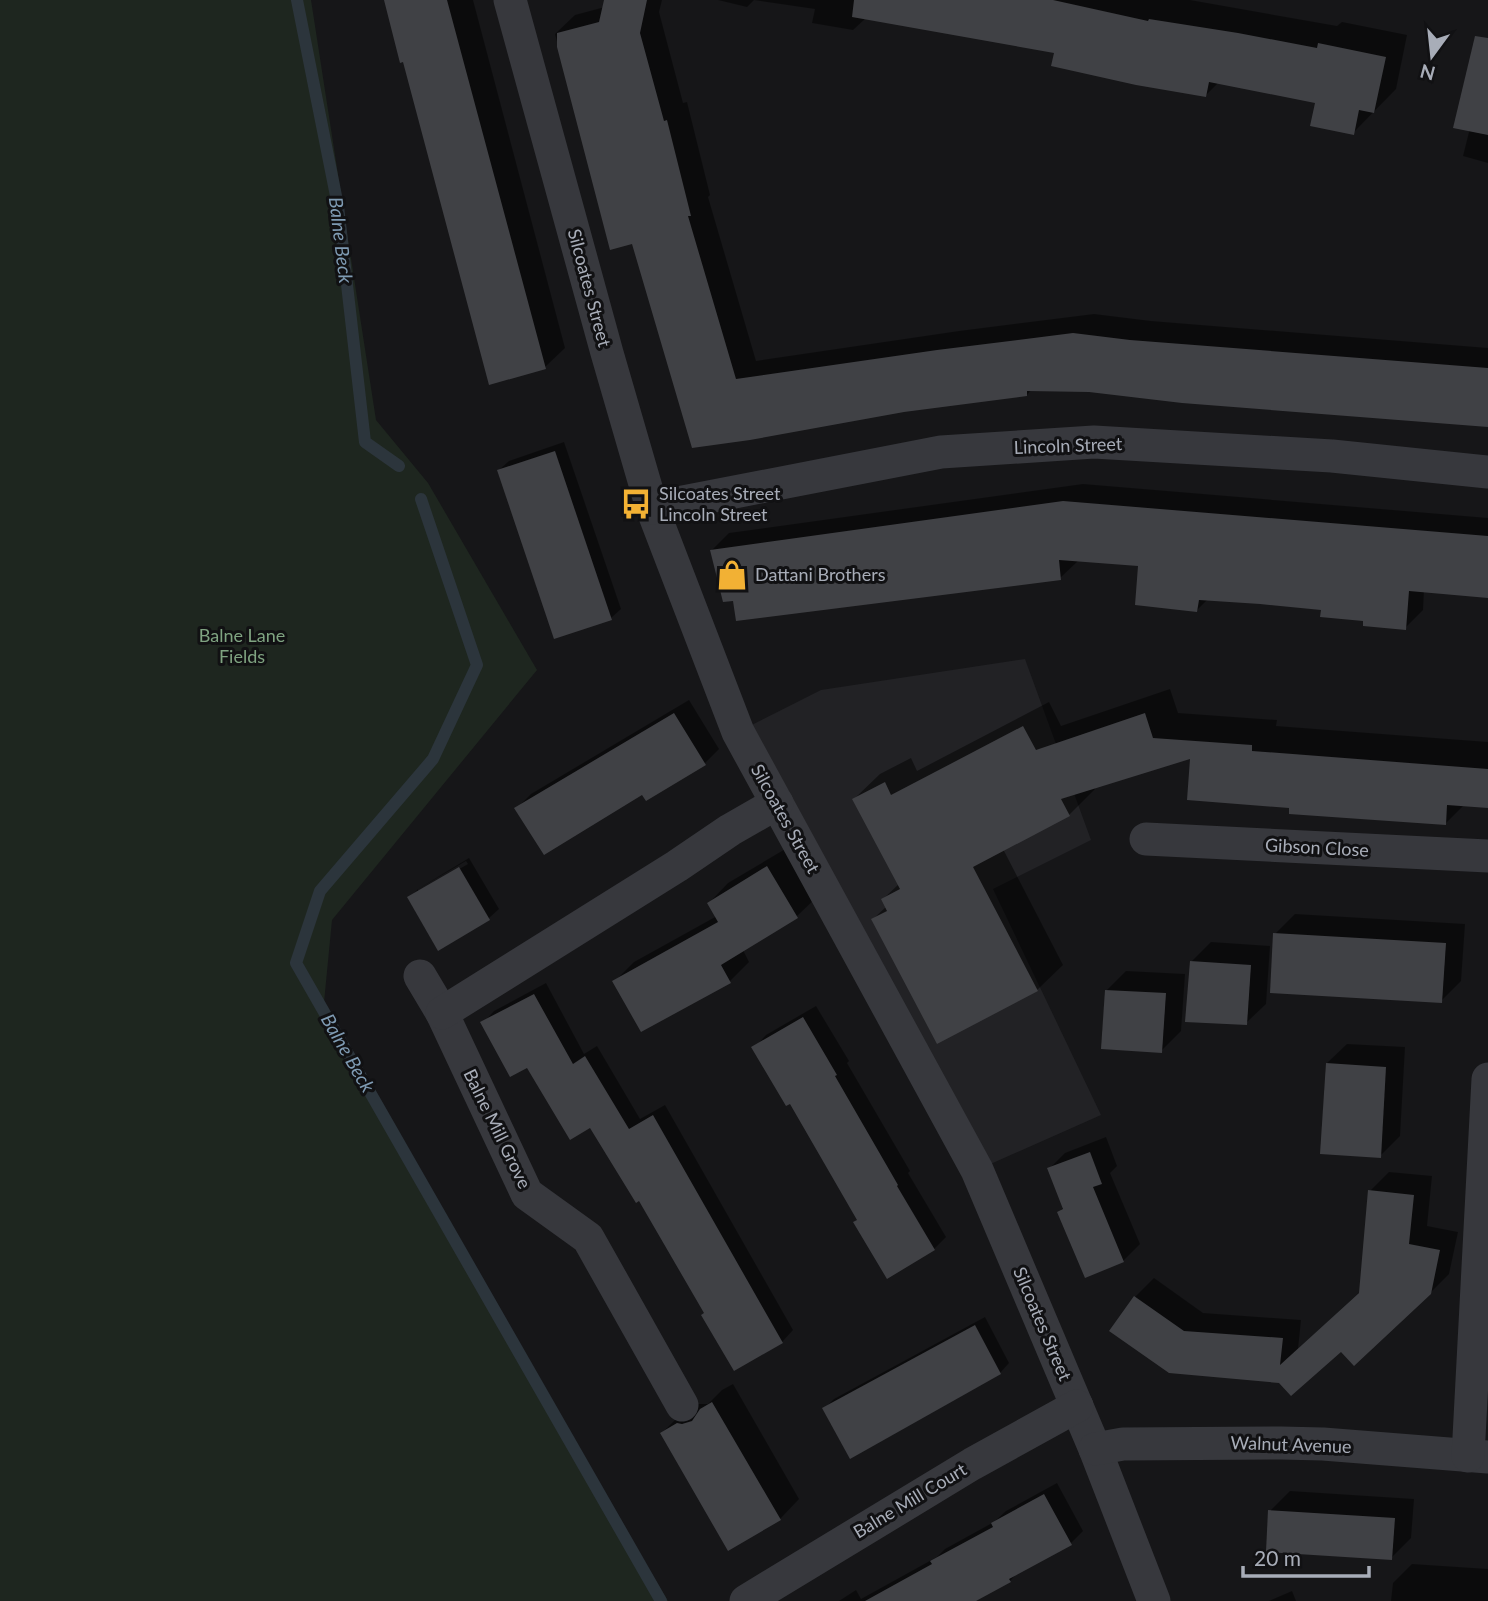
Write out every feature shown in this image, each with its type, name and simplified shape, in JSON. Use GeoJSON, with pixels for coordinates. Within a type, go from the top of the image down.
{"type":"FeatureCollection","features":[{"type":"Feature","properties":{"kind":"street","name":"Silcoates Street"},"geometry":{"type":"LineString","coordinates":[[510,0],[652,508],[738,732],[977,1170],[1095,1449],[1154,1601]]}},
{"type":"Feature","properties":{"kind":"street","name":"Lincoln Street"},"geometry":{"type":"LineString","coordinates":[[652,508],[941,452],[1094,442],[1332,456],[1488,472]]}},
{"type":"Feature","properties":{"kind":"street"},"geometry":{"type":"LineString","coordinates":[[442,1013],[777,803]]}},
{"type":"Feature","properties":{"kind":"street","name":"Gibson Close"},"geometry":{"type":"LineString","coordinates":[[1146,839],[1488,856]]}},
{"type":"Feature","properties":{"kind":"street","name":"Balne Mill Grove"},"geometry":{"type":"LineString","coordinates":[[420,976],[442,1013],[527,1194],[588,1238],[682,1405]]}},
{"type":"Feature","properties":{"kind":"street"},"geometry":{"type":"LineString","coordinates":[[1478,1457],[1488,1079]]}},
{"type":"Feature","properties":{"kind":"street","name":"Balne Mill Court"},"geometry":{"type":"LineString","coordinates":[[746,1601],[972,1464],[1077,1406]]}},
{"type":"Feature","properties":{"kind":"street","name":"Walnut Avenue"},"geometry":{"type":"LineString","coordinates":[[1095,1449],[1123,1444],[1281,1443],[1478,1457]]}},
{"type":"Feature","properties":{"kind":"shaded area"},"geometry":{"type":"Polygon","coordinates":[[[1025,659],[1091,840],[993,889],[1101,1115],[977,1170],[738,732],[821,690],[1025,659]]]}},
{"type":"Feature","properties":{"kind":"green space","name":"Balne Lane Fields"},"geometry":{"type":"Polygon","coordinates":[[[0,0],[311,0],[376,420],[428,483],[537,670],[332,920],[322,1023],[668,1601],[0,1601],[0,0]]]}},
{"type":"Feature","properties":{"kind":"building"},"geometry":{"type":"Polygon","coordinates":[[[384,0],[447,0],[546,369],[489,385],[384,0]]]}},
{"type":"Feature","properties":{"kind":"building"},"geometry":{"type":"Polygon","coordinates":[[[604,0],[647,0],[640,33],[664,121],[667,120],[691,216],[688,216],[736,379],[1073,333],[1130,340],[1488,368],[1488,427],[1182,403],[1089,392],[1027,391],[1027,396],[904,412],[692,448],[632,244],[610,250],[557,47],[557,33],[599,22],[604,0]]]}},
{"type":"Feature","properties":{"kind":"building"},"geometry":{"type":"Polygon","coordinates":[[[854,0],[1053,0],[1148,21],[1149,19],[1238,33],[1317,48],[1318,43],[1386,57],[1374,113],[1359,110],[1354,135],[1310,126],[1315,103],[1209,82],[1206,97],[1136,85],[1051,66],[1054,53],[852,17],[854,0]]]}},
{"type":"Feature","properties":{"kind":"building"},"geometry":{"type":"Polygon","coordinates":[[[1475,36],[1488,38],[1488,135],[1453,128],[1475,36]]]}},
{"type":"Feature","properties":{"kind":"building"},"geometry":{"type":"Polygon","coordinates":[[[555,451],[612,620],[554,639],[497,470],[555,451]]]}},
{"type":"Feature","properties":{"kind":"building"},"geometry":{"type":"Polygon","coordinates":[[[1063,501],[1488,536],[1488,598],[1409,591],[1406,630],[1363,626],[1363,621],[1320,617],[1321,610],[1260,604],[1199,600],[1197,612],[1135,605],[1138,566],[1059,560],[1061,580],[736,621],[733,601],[723,602],[710,550],[1063,501]]]}},
{"type":"Feature","properties":{"kind":"building"},"geometry":{"type":"Polygon","coordinates":[[[674,713],[706,765],[646,801],[642,795],[544,855],[514,808],[674,713]]]}},
{"type":"Feature","properties":{"kind":"building"},"geometry":{"type":"Polygon","coordinates":[[[1145,713],[1153,738],[1252,745],[1252,751],[1488,769],[1488,808],[1447,805],[1446,825],[1289,814],[1289,808],[1187,800],[1190,759],[1061,799],[1070,816],[973,867],[1038,991],[937,1044],[871,919],[887,911],[881,899],[900,889],[852,799],[885,782],[891,795],[1023,726],[1036,750],[1145,713]]]}},
{"type":"Feature","properties":{"kind":"building"},"geometry":{"type":"Polygon","coordinates":[[[767,866],[798,918],[721,965],[731,983],[641,1032],[612,981],[718,922],[707,903],[767,866]]]}},
{"type":"Feature","properties":{"kind":"building"},"geometry":{"type":"Polygon","coordinates":[[[459,867],[490,920],[438,951],[407,897],[459,867]]]}},
{"type":"Feature","properties":{"kind":"building"},"geometry":{"type":"Polygon","coordinates":[[[1273,933],[1446,943],[1442,1003],[1270,993],[1273,933]]]}},
{"type":"Feature","properties":{"kind":"building"},"geometry":{"type":"Polygon","coordinates":[[[1190,961],[1251,965],[1247,1025],[1185,1022],[1190,961]]]}},
{"type":"Feature","properties":{"kind":"building"},"geometry":{"type":"Polygon","coordinates":[[[1105,990],[1166,993],[1162,1053],[1101,1049],[1105,990]]]}},
{"type":"Feature","properties":{"kind":"building"},"geometry":{"type":"Polygon","coordinates":[[[534,994],[573,1064],[585,1056],[629,1129],[653,1115],[783,1343],[734,1371],[701,1315],[704,1313],[639,1201],[636,1203],[590,1128],[570,1140],[527,1068],[510,1077],[480,1022],[534,994]]]}},
{"type":"Feature","properties":{"kind":"building"},"geometry":{"type":"Polygon","coordinates":[[[803,1017],[935,1250],[887,1279],[853,1222],[857,1220],[790,1104],[786,1106],[751,1047],[803,1017]]]}},
{"type":"Feature","properties":{"kind":"building"},"geometry":{"type":"Polygon","coordinates":[[[1326,1063],[1386,1067],[1381,1158],[1320,1154],[1326,1063]]]}},
{"type":"Feature","properties":{"kind":"building"},"geometry":{"type":"Polygon","coordinates":[[[1090,1152],[1102,1184],[1093,1187],[1124,1262],[1085,1278],[1057,1212],[1063,1209],[1047,1168],[1090,1152]]]}},
{"type":"Feature","properties":{"kind":"building"},"geometry":{"type":"Polygon","coordinates":[[[1368,1190],[1414,1195],[1409,1244],[1440,1250],[1431,1294],[1354,1366],[1341,1352],[1291,1396],[1279,1383],[1169,1373],[1109,1331],[1134,1296],[1184,1331],[1283,1338],[1280,1365],[1359,1293],[1368,1190]]]}},
{"type":"Feature","properties":{"kind":"building"},"geometry":{"type":"Polygon","coordinates":[[[975,1325],[1001,1374],[850,1459],[822,1408],[975,1325]]]}},
{"type":"Feature","properties":{"kind":"building"},"geometry":{"type":"Polygon","coordinates":[[[712,1402],[781,1520],[728,1551],[660,1433],[677,1423],[692,1421],[700,1409],[712,1402]]]}},
{"type":"Feature","properties":{"kind":"building"},"geometry":{"type":"Polygon","coordinates":[[[1044,1494],[1072,1545],[1009,1579],[1011,1582],[976,1601],[865,1601],[932,1564],[930,1561],[993,1527],[991,1523],[1044,1494]]]}},
{"type":"Feature","properties":{"kind":"building"},"geometry":{"type":"Polygon","coordinates":[[[1268,1510],[1395,1518],[1392,1560],[1266,1552],[1268,1510]]]}},
{"type":"Feature","properties":{"kind":"waterway","name":"Balne Beck"},"geometry":{"type":"LineString","coordinates":[[297,0],[338,206],[365,442],[399,466]]}},
{"type":"Feature","properties":{"kind":"waterway","name":"Balne Beck"},"geometry":{"type":"LineString","coordinates":[[421,499],[477,665],[433,759],[320,891],[296,963],[661,1601]]}},
{"type":"Feature","properties":{"kind":"place","name":"Silcoates Street Lincoln Street"},"geometry":{"type":"Point","coordinates":[636,504]}},
{"type":"Feature","properties":{"kind":"place","name":"Dattani Brothers"},"geometry":{"type":"Point","coordinates":[732,575]}}]}
